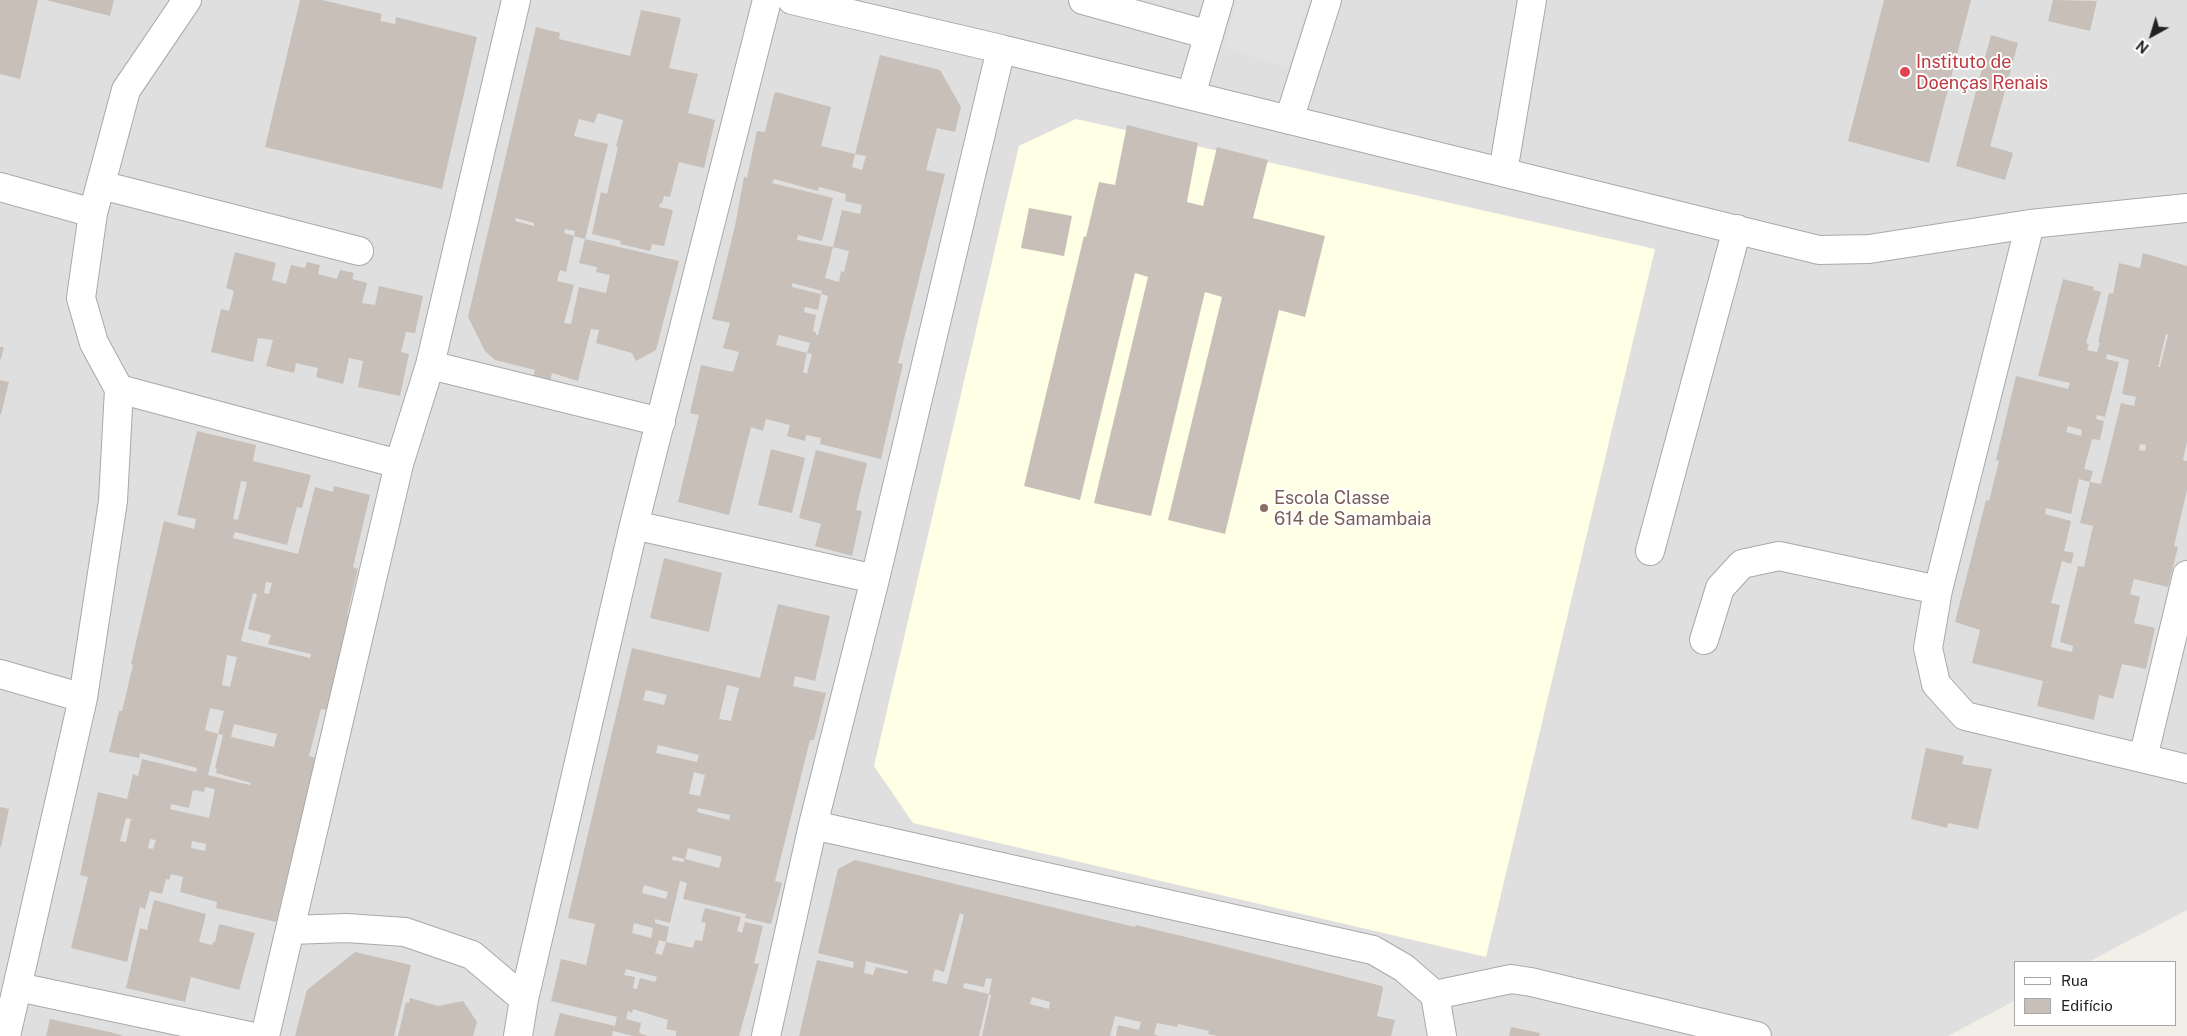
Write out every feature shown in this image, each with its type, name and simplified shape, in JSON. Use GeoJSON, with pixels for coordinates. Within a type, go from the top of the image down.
{"type":"FeatureCollection","features":[{"type":"Feature","properties":{"kind":"street"},"geometry":{"type":"LineString","coordinates":[[6,1036],[83,698],[113,501],[119,389],[94,343],[81,298],[93,213],[126,90],[187,0]]}},
{"type":"Feature","properties":{"kind":"street"},"geometry":{"type":"LineString","coordinates":[[265,1036],[399,464],[430,366],[516,0]]}},
{"type":"Feature","properties":{"kind":"street"},"geometry":{"type":"LineString","coordinates":[[518,1036],[524,999],[634,525],[767,0]]}},
{"type":"Feature","properties":{"kind":"street"},"geometry":{"type":"LineString","coordinates":[[792,0],[1191,95],[1819,250],[1869,249],[2030,224],[2187,208]]}},
{"type":"Feature","properties":{"kind":"street"},"geometry":{"type":"LineString","coordinates":[[1083,0],[1209,35]]}},
{"type":"Feature","properties":{"kind":"street"},"geometry":{"type":"LineString","coordinates":[[1191,95],[1219,0]]}},
{"type":"Feature","properties":{"kind":"street"},"geometry":{"type":"LineString","coordinates":[[1289,120],[1326,0]]}},
{"type":"Feature","properties":{"kind":"street"},"geometry":{"type":"LineString","coordinates":[[1503,172],[1532,0]]}},
{"type":"Feature","properties":{"kind":"street"},"geometry":{"type":"LineString","coordinates":[[766,1036],[813,825],[875,579],[1001,49]]}},
{"type":"Feature","properties":{"kind":"street"},"geometry":{"type":"LineString","coordinates":[[102,185],[359,251]]}},
{"type":"Feature","properties":{"kind":"street"},"geometry":{"type":"LineString","coordinates":[[0,187],[93,213]]}},
{"type":"Feature","properties":{"kind":"street"},"geometry":{"type":"LineString","coordinates":[[2030,224],[1938,590],[1928,648],[1936,684],[1965,716],[2187,769]]}},
{"type":"Feature","properties":{"kind":"street"},"geometry":{"type":"LineString","coordinates":[[1650,551],[1738,229]]}},
{"type":"Feature","properties":{"kind":"street"},"geometry":{"type":"LineString","coordinates":[[430,366],[661,422]]}},
{"type":"Feature","properties":{"kind":"street"},"geometry":{"type":"LineString","coordinates":[[119,389],[399,464]]}},
{"type":"Feature","properties":{"kind":"street"},"geometry":{"type":"LineString","coordinates":[[634,525],[875,579]]}},
{"type":"Feature","properties":{"kind":"street"},"geometry":{"type":"LineString","coordinates":[[1704,640],[1720,588],[1742,564],[1779,556],[1938,590]]}},
{"type":"Feature","properties":{"kind":"street"},"geometry":{"type":"LineString","coordinates":[[2143,758],[2187,575]]}},
{"type":"Feature","properties":{"kind":"street"},"geometry":{"type":"LineString","coordinates":[[0,674],[83,698]]}},
{"type":"Feature","properties":{"kind":"street"},"geometry":{"type":"LineString","coordinates":[[813,825],[1373,950],[1404,968],[1435,995],[1442,1036]]}},
{"type":"Feature","properties":{"kind":"street"},"geometry":{"type":"LineString","coordinates":[[291,930],[346,928],[404,932],[472,955],[524,999]]}},
{"type":"Feature","properties":{"kind":"street"},"geometry":{"type":"LineString","coordinates":[[1435,995],[1511,979],[1531,982],[1757,1036]]}},
{"type":"Feature","properties":{"kind":"street"},"geometry":{"type":"LineString","coordinates":[[18,987],[249,1036]]}},
{"type":"Feature","properties":{"kind":"shaded area"},"geometry":{"type":"Polygon","coordinates":[[[0,0],[2187,0],[2187,910],[2090,961],[2014,961],[2014,1001],[1948,1036],[0,1036],[0,0]]]}},
{"type":"Feature","properties":{"kind":"shaded area"},"geometry":{"type":"Polygon","coordinates":[[[1237,0],[1309,0],[1289,67],[1224,48],[1237,0]]]}},
{"type":"Feature","properties":{"kind":"shaded area","name":"Escola Classe 614 de Samambaia"},"geometry":{"type":"Polygon","coordinates":[[[1076,119],[1655,249],[1486,957],[913,823],[874,766],[1019,146],[1076,119]]]}},
{"type":"Feature","properties":{"kind":"building"},"geometry":{"type":"Polygon","coordinates":[[[0,0],[38,0],[20,79],[0,74],[0,0]]]}},
{"type":"Feature","properties":{"kind":"building"},"geometry":{"type":"Polygon","coordinates":[[[46,0],[114,0],[110,16],[46,0]]]}},
{"type":"Feature","properties":{"kind":"building"},"geometry":{"type":"Polygon","coordinates":[[[300,0],[322,0],[382,14],[380,21],[395,24],[396,17],[477,37],[442,189],[265,147],[300,0]]]}},
{"type":"Feature","properties":{"kind":"building","name":"Instituto de Doenças Renais"},"geometry":{"type":"Polygon","coordinates":[[[1884,0],[1971,0],[1929,163],[1848,141],[1884,0]]]}},
{"type":"Feature","properties":{"kind":"building"},"geometry":{"type":"Polygon","coordinates":[[[2053,0],[2097,1],[2090,31],[2048,21],[2053,0]]]}},
{"type":"Feature","properties":{"kind":"building"},"geometry":{"type":"Polygon","coordinates":[[[641,10],[681,18],[669,68],[698,74],[688,113],[715,120],[704,168],[679,162],[670,197],[664,196],[659,207],[673,210],[664,246],[652,244],[650,251],[620,244],[621,241],[592,234],[601,192],[607,194],[623,120],[598,113],[594,123],[579,119],[574,136],[608,144],[585,239],[679,261],[656,350],[636,361],[632,353],[596,343],[599,330],[591,329],[578,381],[552,373],[549,385],[533,379],[535,370],[495,360],[485,351],[468,317],[536,27],[560,33],[559,39],[630,56],[641,10]],[[516,218],[515,221],[534,226],[534,223],[516,218]],[[565,229],[564,233],[574,236],[575,231],[565,229]],[[574,236],[566,272],[560,270],[557,281],[574,285],[564,323],[571,324],[579,287],[606,293],[610,275],[596,272],[597,267],[579,263],[585,239],[574,236]]]}},
{"type":"Feature","properties":{"kind":"building"},"geometry":{"type":"Polygon","coordinates":[[[1991,35],[2018,43],[1990,146],[2013,153],[2005,180],[1956,166],[1991,35]]]}},
{"type":"Feature","properties":{"kind":"building"},"geometry":{"type":"Polygon","coordinates":[[[880,55],[940,70],[961,107],[955,132],[937,128],[926,170],[945,174],[898,363],[903,364],[881,459],[820,444],[821,438],[806,435],[805,441],[787,436],[790,425],[766,419],[763,431],[751,427],[729,515],[678,502],[699,415],[690,413],[701,365],[733,372],[739,352],[723,348],[730,323],[712,319],[735,226],[744,177],[747,178],[757,131],[765,132],[776,92],[831,107],[821,146],[855,154],[880,55]],[[855,154],[852,167],[862,170],[866,156],[855,154]],[[774,179],[772,183],[833,198],[822,241],[798,235],[797,240],[833,247],[842,210],[860,214],[862,205],[845,201],[846,194],[819,187],[818,191],[774,179]],[[833,247],[825,278],[839,282],[841,271],[844,272],[849,251],[833,247]],[[792,283],[792,287],[821,294],[822,291],[792,283]],[[821,294],[818,310],[805,307],[804,312],[816,315],[813,331],[816,332],[816,335],[818,335],[828,296],[821,294]],[[779,335],[776,345],[807,353],[810,343],[779,335]],[[807,353],[803,372],[807,374],[812,354],[807,353]]]}},
{"type":"Feature","properties":{"kind":"building"},"geometry":{"type":"Polygon","coordinates":[[[1127,125],[1198,143],[1187,202],[1203,206],[1217,147],[1268,160],[1253,218],[1325,236],[1305,317],[1279,310],[1225,534],[1168,520],[1222,297],[1205,292],[1151,516],[1094,503],[1148,277],[1135,273],[1080,500],[1024,486],[1084,236],[1086,237],[1099,182],[1115,185],[1127,125]]]}},
{"type":"Feature","properties":{"kind":"building"},"geometry":{"type":"Polygon","coordinates":[[[1029,208],[1072,216],[1064,256],[1021,248],[1029,208]]]}},
{"type":"Feature","properties":{"kind":"building"},"geometry":{"type":"Polygon","coordinates":[[[235,252],[276,263],[272,280],[286,284],[291,265],[305,268],[307,262],[320,265],[318,274],[337,279],[340,270],[354,273],[352,279],[367,283],[362,303],[375,305],[379,286],[423,296],[415,333],[406,332],[401,352],[409,354],[400,396],[358,387],[363,361],[349,358],[343,384],[316,377],[318,368],[296,363],[294,373],[266,366],[273,340],[258,338],[253,362],[211,352],[221,309],[229,311],[234,291],[226,288],[235,252]]]}},
{"type":"Feature","properties":{"kind":"building"},"geometry":{"type":"Polygon","coordinates":[[[2143,253],[2187,266],[2187,441],[2183,460],[2187,461],[2187,490],[2174,546],[2178,547],[2168,587],[2134,579],[2130,594],[2140,597],[2134,623],[2155,628],[2146,669],[2122,664],[2113,699],[2099,695],[2094,720],[2037,706],[2043,681],[1972,663],[1980,630],[1955,622],[1986,500],[1989,501],[1999,461],[1996,460],[2016,376],[2068,389],[2070,383],[2038,376],[2063,279],[2094,287],[2093,290],[2101,292],[2086,343],[2089,344],[2087,350],[2097,352],[2109,293],[2113,294],[2119,263],[2140,268],[2143,253]],[[2166,334],[2158,367],[2160,367],[2168,335],[2166,334]],[[2107,354],[2106,359],[2119,362],[2105,417],[2097,415],[2096,419],[2104,421],[2100,440],[2092,439],[2084,469],[2093,471],[2090,482],[2101,484],[2121,403],[2134,406],[2136,397],[2122,394],[2129,360],[2107,354]],[[2068,426],[2066,432],[2081,436],[2082,430],[2068,426]],[[2140,444],[2139,450],[2145,451],[2146,445],[2140,444]],[[2079,479],[2071,514],[2046,508],[2045,514],[2071,521],[2064,551],[2074,553],[2071,564],[2062,561],[2051,603],[2060,605],[2051,647],[2072,652],[2073,646],[2060,642],[2078,566],[2084,567],[2093,526],[2080,523],[2090,482],[2079,479]]]}},
{"type":"Feature","properties":{"kind":"building"},"geometry":{"type":"Polygon","coordinates":[[[0,347],[4,347],[1,359],[0,359],[0,347]]]}},
{"type":"Feature","properties":{"kind":"building"},"geometry":{"type":"Polygon","coordinates":[[[0,380],[9,382],[1,414],[0,414],[0,380]]]}},
{"type":"Feature","properties":{"kind":"building"},"geometry":{"type":"Polygon","coordinates":[[[197,431],[256,445],[253,461],[311,475],[302,508],[297,507],[287,545],[235,532],[233,538],[298,554],[315,487],[333,492],[334,486],[370,495],[353,567],[358,569],[347,615],[354,616],[327,710],[321,709],[309,756],[316,758],[276,922],[216,908],[217,902],[180,892],[183,877],[171,874],[169,880],[166,879],[162,894],[150,891],[145,909],[140,907],[127,962],[71,948],[88,877],[80,875],[98,792],[127,799],[133,774],[138,776],[142,759],[196,772],[197,768],[140,753],[139,758],[109,752],[119,711],[122,711],[133,665],[131,664],[164,521],[194,529],[196,519],[177,515],[197,431]],[[241,481],[233,519],[238,520],[247,482],[241,481]],[[266,582],[264,593],[269,594],[272,583],[266,582]],[[253,593],[241,641],[310,658],[311,654],[268,644],[271,635],[248,629],[257,594],[253,593]],[[227,655],[222,685],[230,687],[237,657],[227,655]],[[210,708],[205,730],[218,734],[224,711],[210,708]],[[234,724],[231,737],[274,747],[277,734],[234,724]],[[218,734],[208,775],[250,785],[251,783],[216,773],[217,769],[215,768],[223,735],[218,734]],[[205,787],[204,792],[193,790],[189,808],[171,804],[170,809],[209,818],[215,789],[205,787]],[[126,818],[120,841],[126,842],[131,819],[126,818]],[[150,839],[148,848],[153,849],[156,840],[150,839]],[[192,841],[191,848],[205,851],[206,844],[192,841]]]}},
{"type":"Feature","properties":{"kind":"building"},"geometry":{"type":"Polygon","coordinates":[[[771,449],[805,458],[792,513],[758,505],[771,449]]]}},
{"type":"Feature","properties":{"kind":"building"},"geometry":{"type":"Polygon","coordinates":[[[816,450],[867,463],[856,510],[862,511],[852,556],[815,546],[821,524],[799,518],[816,450]]]}},
{"type":"Feature","properties":{"kind":"building"},"geometry":{"type":"Polygon","coordinates":[[[664,558],[722,573],[709,632],[650,618],[664,558]]]}},
{"type":"Feature","properties":{"kind":"building"},"geometry":{"type":"Polygon","coordinates":[[[778,604],[830,616],[815,681],[795,676],[793,686],[826,693],[814,740],[810,740],[775,881],[782,883],[771,924],[745,918],[746,914],[683,899],[687,883],[680,881],[670,923],[655,919],[655,923],[669,927],[666,942],[693,948],[695,940],[702,941],[706,923],[701,922],[705,908],[741,917],[737,931],[742,933],[745,922],[763,926],[754,963],[759,964],[739,1036],[676,1036],[676,1031],[666,1029],[668,1020],[633,1009],[632,1013],[628,1011],[626,1019],[641,1023],[639,1033],[648,1036],[633,1036],[613,1031],[612,1036],[554,1036],[560,1013],[615,1026],[617,1017],[551,1001],[561,959],[586,965],[595,924],[568,918],[632,648],[760,678],[778,604]],[[727,685],[719,719],[731,721],[739,688],[727,685]],[[646,690],[643,700],[664,705],[667,695],[646,690]],[[658,745],[656,753],[697,762],[699,755],[658,745]],[[694,772],[689,794],[700,796],[705,775],[694,772]],[[698,808],[697,812],[729,820],[730,815],[698,808]],[[688,848],[685,859],[719,868],[722,857],[688,848]],[[673,856],[672,860],[684,862],[684,859],[673,856]],[[644,885],[642,893],[666,899],[668,892],[644,885]],[[634,923],[632,933],[651,938],[653,928],[634,923]],[[659,940],[655,953],[662,955],[666,942],[659,940]],[[626,969],[624,975],[635,977],[633,988],[637,989],[640,978],[655,982],[657,977],[626,969]]]}},
{"type":"Feature","properties":{"kind":"building"},"geometry":{"type":"Polygon","coordinates":[[[1926,748],[1964,756],[1962,764],[1992,769],[1978,829],[1948,823],[1947,828],[1911,819],[1926,748]]]}},
{"type":"Feature","properties":{"kind":"building"},"geometry":{"type":"Polygon","coordinates":[[[0,807],[9,809],[1,847],[0,847],[0,807]]]}},
{"type":"Feature","properties":{"kind":"building"},"geometry":{"type":"Polygon","coordinates":[[[855,860],[1135,927],[1136,925],[1382,986],[1377,1016],[1395,1020],[1391,1036],[1217,1036],[1208,1034],[1209,1031],[1178,1024],[1177,1027],[1157,1023],[1154,1034],[1158,1036],[1116,1036],[1118,1025],[1139,1030],[1141,1022],[1115,1016],[1110,1036],[982,1036],[991,995],[989,994],[979,1036],[799,1036],[817,960],[853,968],[854,962],[818,953],[838,869],[855,860]],[[960,913],[944,972],[935,969],[932,981],[947,984],[964,915],[960,913]],[[866,961],[864,973],[873,975],[876,967],[907,974],[908,971],[866,961]],[[986,978],[984,987],[964,983],[963,988],[989,994],[992,979],[986,978]],[[1032,997],[1030,1004],[1049,1009],[1050,1002],[1032,997]]]}},
{"type":"Feature","properties":{"kind":"building"},"geometry":{"type":"Polygon","coordinates":[[[154,900],[206,914],[199,942],[212,945],[215,942],[219,924],[255,933],[239,990],[191,977],[185,1002],[126,988],[140,928],[147,930],[154,900]]]}},
{"type":"Feature","properties":{"kind":"building"},"geometry":{"type":"Polygon","coordinates":[[[355,952],[411,965],[394,1036],[295,1036],[307,990],[355,952]]]}},
{"type":"Feature","properties":{"kind":"building"},"geometry":{"type":"Polygon","coordinates":[[[410,998],[438,1006],[463,1001],[477,1022],[473,1036],[398,1036],[406,1002],[409,1003],[410,998]]]}},
{"type":"Feature","properties":{"kind":"building"},"geometry":{"type":"Polygon","coordinates":[[[50,1019],[114,1033],[123,1036],[46,1036],[50,1019]]]}},
{"type":"Feature","properties":{"kind":"building"},"geometry":{"type":"Polygon","coordinates":[[[1511,1027],[1540,1033],[1539,1036],[1509,1036],[1511,1027]]]}},
{"type":"Feature","properties":{"kind":"place","name":"Instituto de Doenças Renais"},"geometry":{"type":"Point","coordinates":[1905,72]}},
{"type":"Feature","properties":{"kind":"place","name":"Escola Classe 614 de Samambaia"},"geometry":{"type":"Point","coordinates":[1264,508]}}]}
